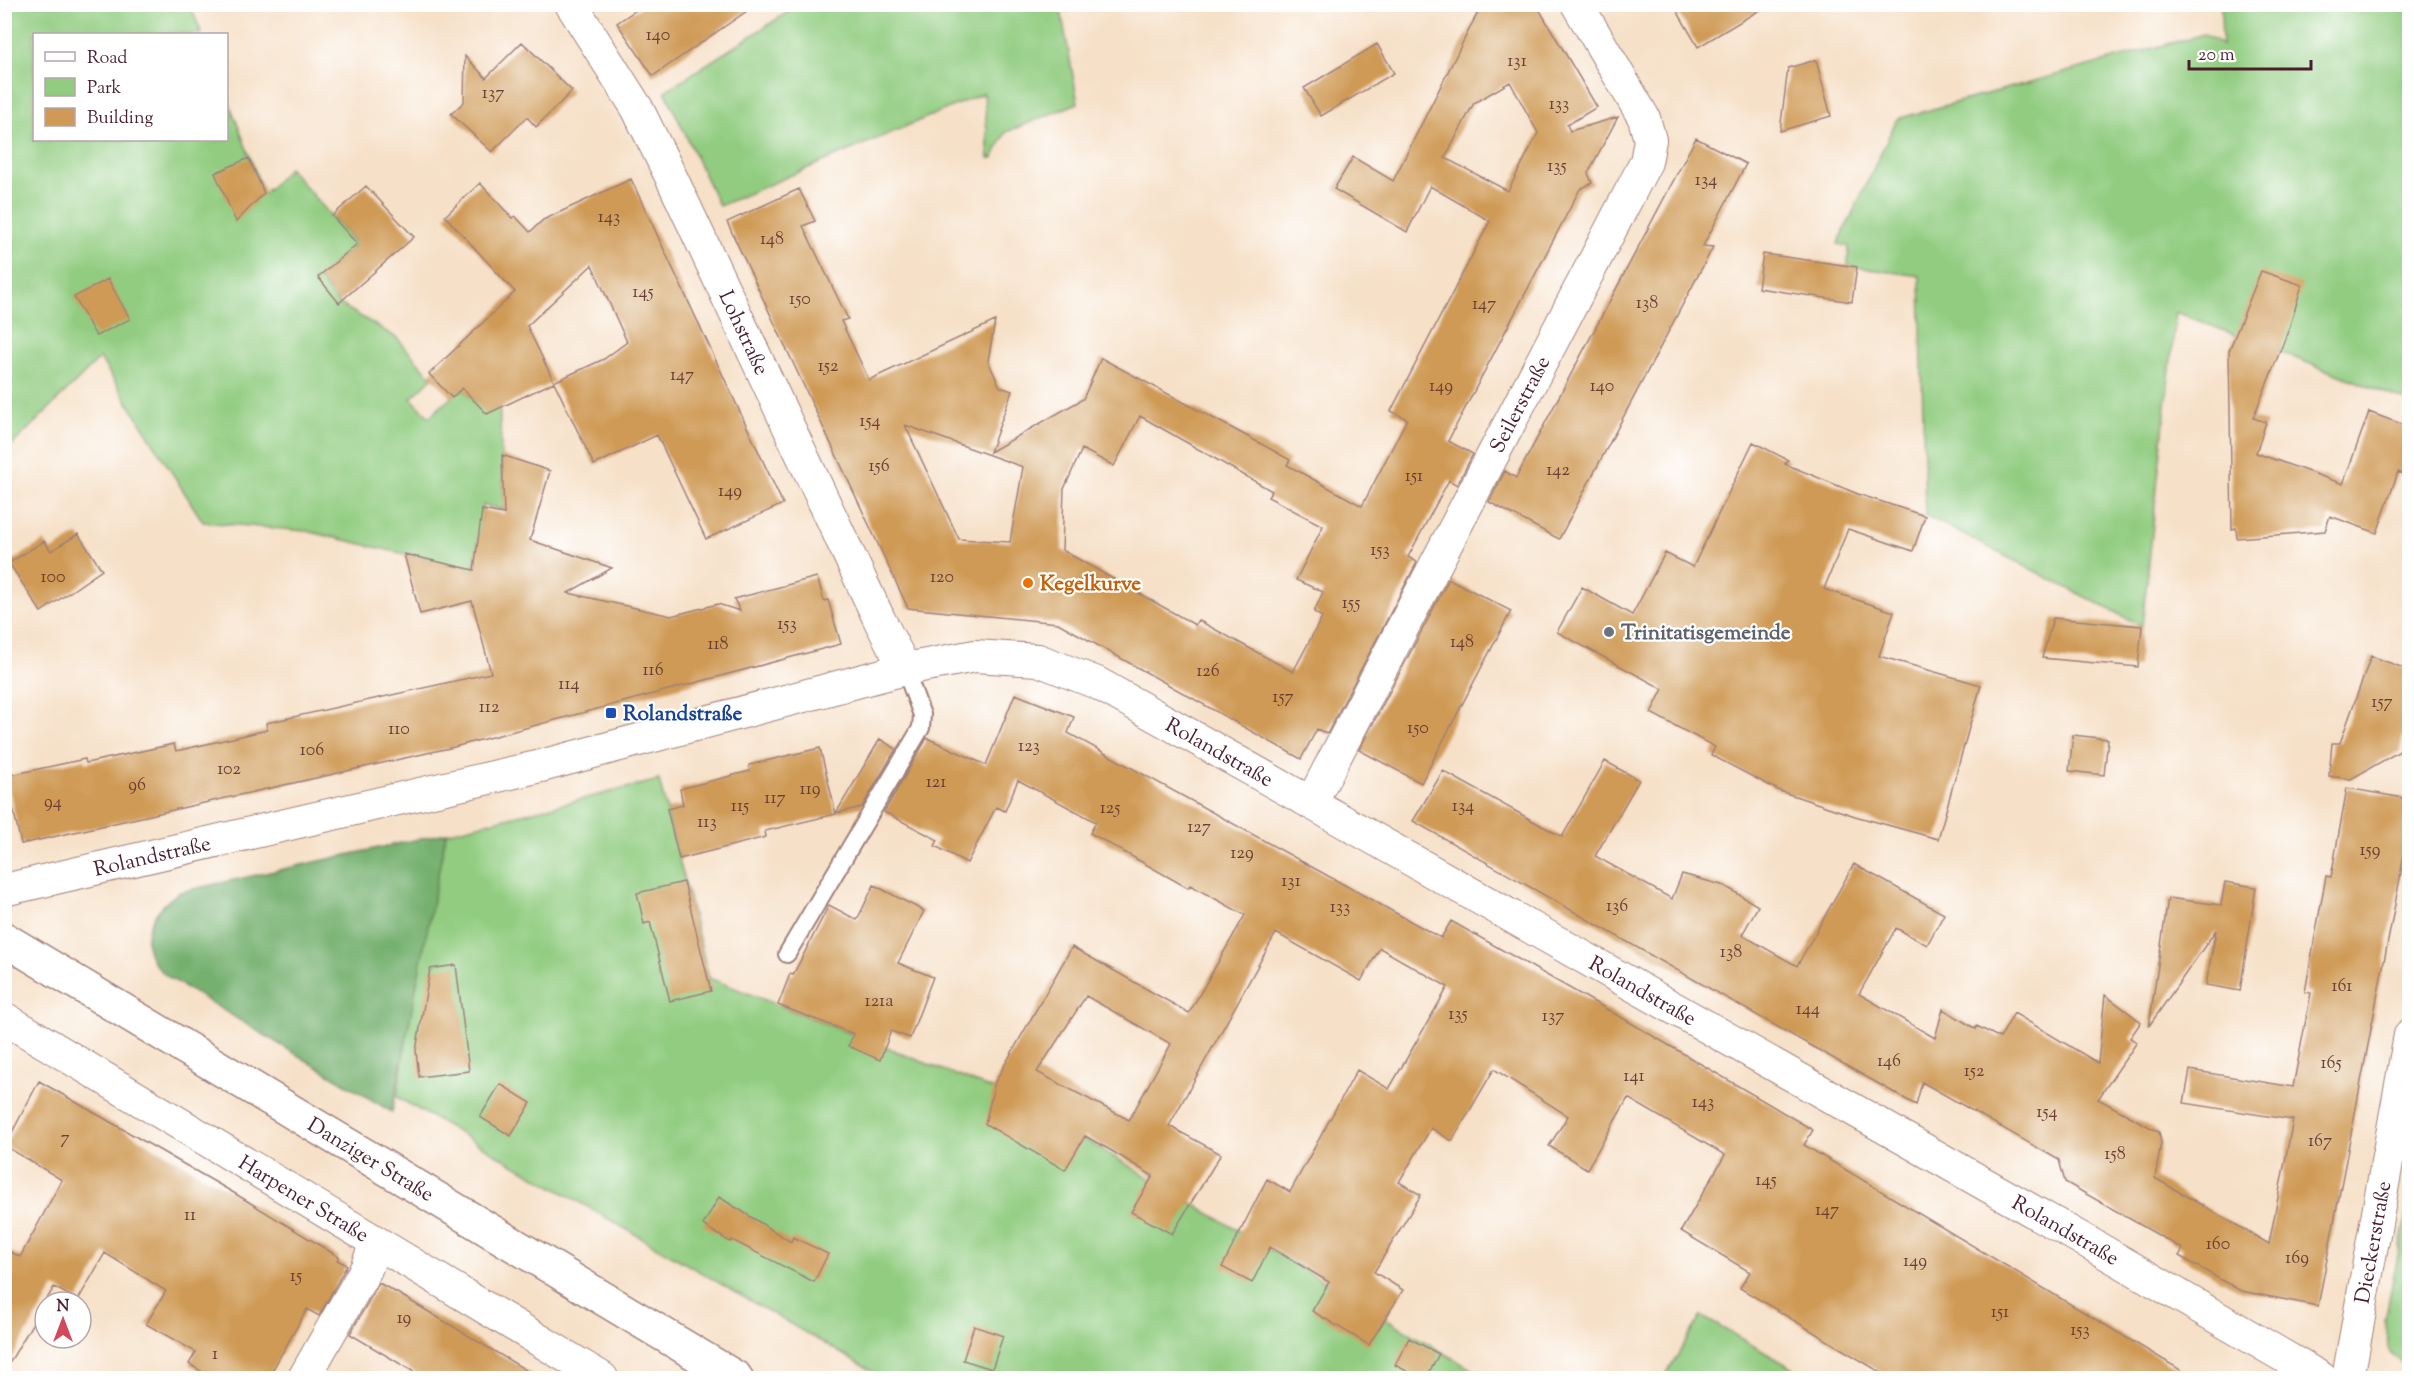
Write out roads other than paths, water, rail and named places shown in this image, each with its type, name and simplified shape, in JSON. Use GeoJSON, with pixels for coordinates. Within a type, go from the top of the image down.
{"type":"FeatureCollection","features":[{"type":"Feature","properties":{"kind":"main road","name":"Danziger Straße"},"geometry":{"type":"LineString","coordinates":[[4,939],[736,1378]]}},
{"type":"Feature","properties":{"kind":"street","name":"Lohstraße"},"geometry":{"type":"LineString","coordinates":[[571,4],[637,108],[880,621],[905,669]]}},
{"type":"Feature","properties":{"kind":"street","name":"Seilerstraße"},"geometry":{"type":"LineString","coordinates":[[1311,803],[1646,162],[1650,140],[1644,118],[1577,4]]}},
{"type":"Feature","properties":{"kind":"street","name":"Rolandstraße"},"geometry":{"type":"LineString","coordinates":[[4,890],[541,766],[905,669],[975,656],[1016,657],[1047,663],[1097,683],[1311,803],[2321,1378]]}},
{"type":"Feature","properties":{"kind":"street","name":"Harpener Straße"},"geometry":{"type":"LineString","coordinates":[[4,1018],[602,1378]]}},
{"type":"Feature","properties":{"kind":"street","name":"Dieckerstraße"},"geometry":{"type":"LineString","coordinates":[[2348,1378],[2409,1035]]}},
{"type":"Feature","properties":{"kind":"street"},"geometry":{"type":"LineString","coordinates":[[304,1378],[366,1269],[376,1242]]}},
{"type":"Feature","properties":{"kind":"lane"},"geometry":{"type":"LineString","coordinates":[[787,954],[921,728],[922,715],[905,669]]}},
{"type":"Feature","properties":{"kind":"place","name":"Kegelkurve"},"geometry":{"type":"Point","coordinates":[1028,583]}},
{"type":"Feature","properties":{"kind":"place","name":"Trinitatisgemeinde"},"geometry":{"type":"Point","coordinates":[1609,632]}},
{"type":"Feature","properties":{"kind":"place","name":"Rolandstraße"},"geometry":{"type":"Point","coordinates":[611,713]}}]}
